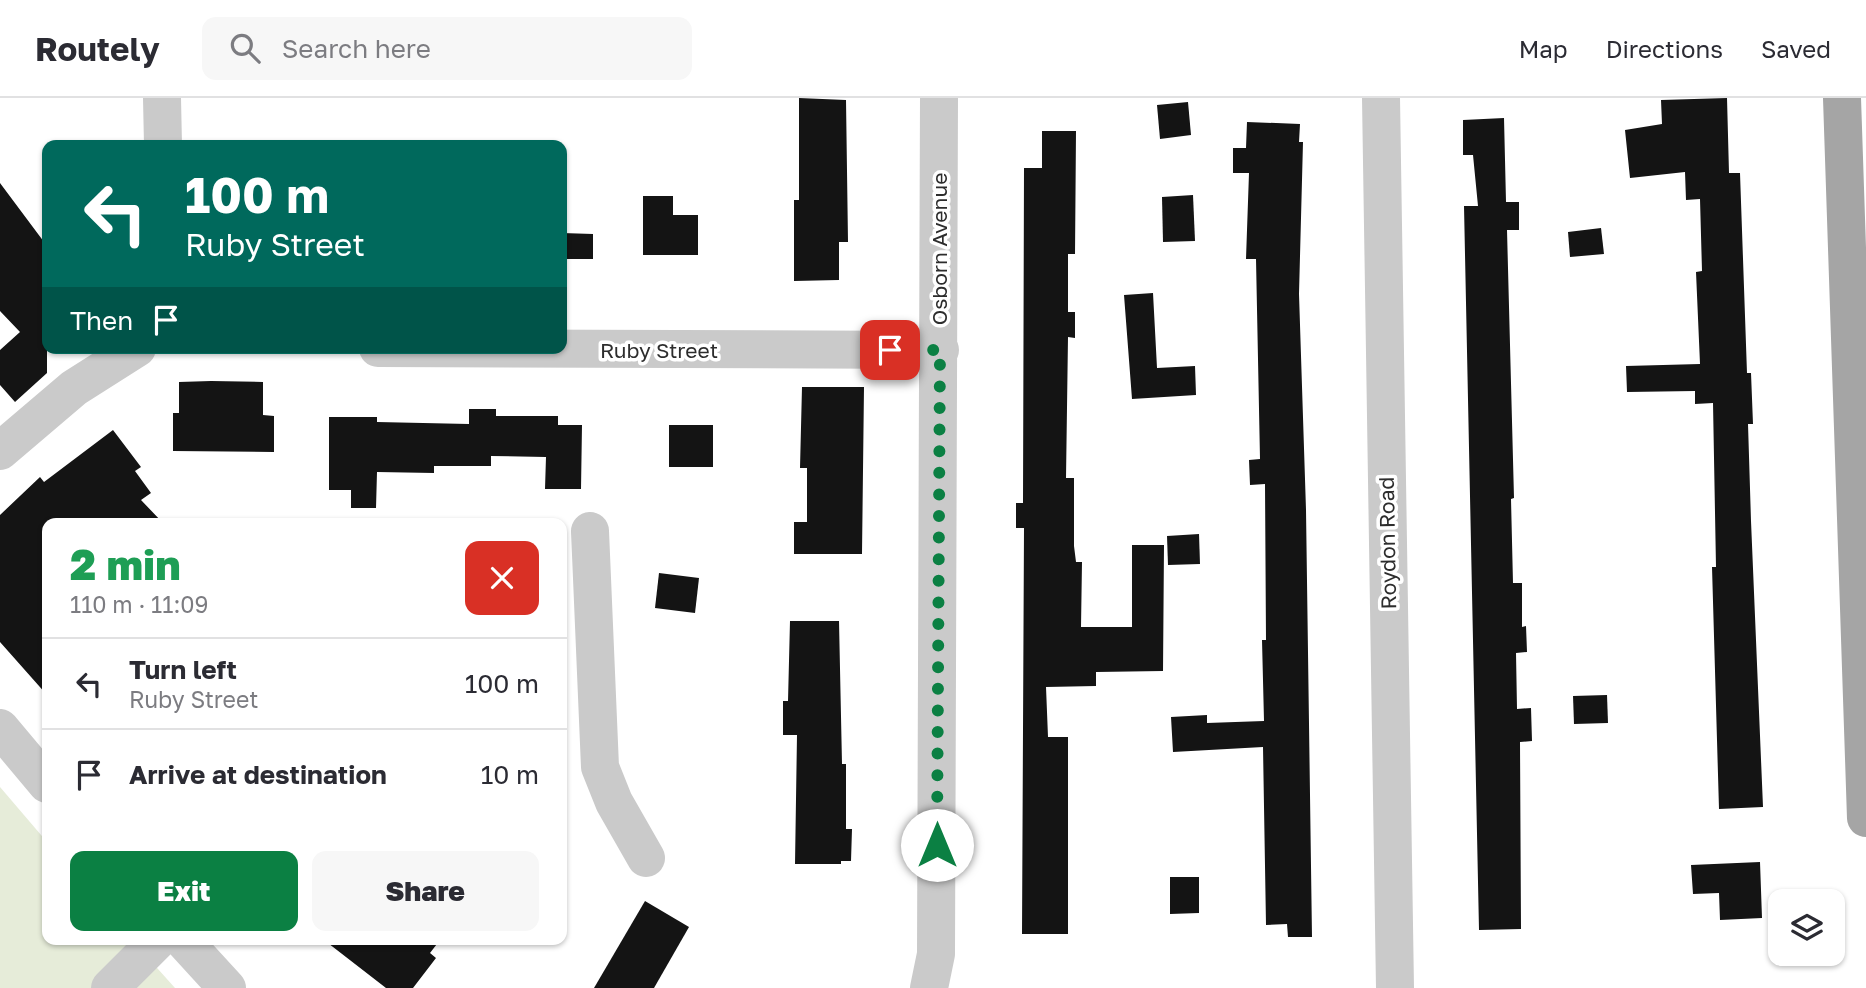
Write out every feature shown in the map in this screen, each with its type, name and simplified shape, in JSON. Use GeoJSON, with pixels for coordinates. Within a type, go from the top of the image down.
{"type":"FeatureCollection","features":[{"type":"Feature","properties":{"kind":"main road"},"geometry":{"type":"LineString","coordinates":[[1842,98],[1866,818]]}},
{"type":"Feature","properties":{"kind":"street"},"geometry":{"type":"LineString","coordinates":[[162,98],[163,140]]}},
{"type":"Feature","properties":{"kind":"street","name":"Osborn Avenue"},"geometry":{"type":"LineString","coordinates":[[929,988],[936,954],[939,98]]}},
{"type":"Feature","properties":{"kind":"street","name":"Roydon Road"},"geometry":{"type":"LineString","coordinates":[[1381,98],[1395,988]]}},
{"type":"Feature","properties":{"kind":"street","name":"Ruby Street"},"geometry":{"type":"LineString","coordinates":[[567,349],[940,350]]}},
{"type":"Feature","properties":{"kind":"street"},"geometry":{"type":"LineString","coordinates":[[0,451],[74,388],[128,354]]}},
{"type":"Feature","properties":{"kind":"street"},"geometry":{"type":"LineString","coordinates":[[590,531],[600,767],[614,802],[646,858]]}},
{"type":"Feature","properties":{"kind":"street"},"geometry":{"type":"LineString","coordinates":[[0,728],[42,778]]}},
{"type":"Feature","properties":{"kind":"street"},"geometry":{"type":"LineString","coordinates":[[110,988],[153,945]]}},
{"type":"Feature","properties":{"kind":"street"},"geometry":{"type":"LineString","coordinates":[[188,945],[227,988]]}},
{"type":"Feature","properties":{"kind":"green space"},"geometry":{"type":"Polygon","coordinates":[[[0,787],[42,836],[42,945],[136,945],[175,988],[0,988],[0,787]]]}},
{"type":"Feature","properties":{"kind":"building"},"geometry":{"type":"Polygon","coordinates":[[[799,98],[846,100],[848,242],[839,242],[839,280],[794,281],[794,200],[799,200],[799,98]]]}},
{"type":"Feature","properties":{"kind":"building"},"geometry":{"type":"Polygon","coordinates":[[[1727,98],[1729,173],[1740,173],[1747,373],[1751,373],[1753,424],[1748,424],[1763,807],[1719,809],[1712,567],[1716,567],[1713,403],[1695,404],[1695,391],[1627,392],[1626,366],[1700,364],[1696,272],[1702,271],[1700,199],[1686,200],[1685,172],[1630,178],[1625,130],[1662,124],[1661,100],[1727,98]]]}},
{"type":"Feature","properties":{"kind":"building"},"geometry":{"type":"Polygon","coordinates":[[[1188,102],[1191,135],[1160,139],[1157,105],[1188,102]]]}},
{"type":"Feature","properties":{"kind":"building"},"geometry":{"type":"Polygon","coordinates":[[[1504,118],[1506,202],[1519,202],[1519,230],[1507,230],[1514,498],[1511,499],[1513,583],[1522,583],[1522,627],[1526,626],[1527,652],[1516,653],[1517,709],[1531,708],[1532,741],[1520,742],[1521,929],[1479,930],[1464,206],[1478,206],[1473,155],[1463,155],[1463,120],[1504,118]]]}},
{"type":"Feature","properties":{"kind":"building"},"geometry":{"type":"Polygon","coordinates":[[[1247,122],[1300,124],[1299,142],[1303,142],[1299,294],[1306,510],[1312,937],[1288,937],[1287,924],[1266,925],[1263,747],[1173,752],[1171,717],[1207,715],[1207,723],[1264,721],[1262,640],[1266,640],[1265,484],[1250,485],[1249,460],[1260,459],[1256,259],[1246,259],[1249,173],[1233,173],[1233,148],[1246,148],[1247,122]]]}},
{"type":"Feature","properties":{"kind":"building"},"geometry":{"type":"Polygon","coordinates":[[[1042,131],[1076,131],[1075,254],[1068,254],[1068,312],[1075,312],[1075,338],[1068,337],[1066,478],[1074,478],[1074,546],[1076,562],[1082,562],[1081,627],[1132,627],[1132,545],[1164,545],[1163,671],[1096,672],[1096,686],[1046,687],[1048,737],[1068,737],[1068,934],[1022,934],[1024,528],[1016,528],[1016,503],[1023,503],[1024,168],[1042,168],[1042,131]]]}},
{"type":"Feature","properties":{"kind":"building"},"geometry":{"type":"Polygon","coordinates":[[[0,183],[42,239],[42,354],[47,354],[47,373],[15,402],[0,385],[0,350],[20,332],[0,311],[0,183]]]}},
{"type":"Feature","properties":{"kind":"building"},"geometry":{"type":"Polygon","coordinates":[[[1193,195],[1195,241],[1163,242],[1162,197],[1193,195]]]}},
{"type":"Feature","properties":{"kind":"building"},"geometry":{"type":"Polygon","coordinates":[[[643,196],[673,196],[673,215],[698,215],[698,255],[643,255],[643,196]]]}},
{"type":"Feature","properties":{"kind":"building"},"geometry":{"type":"Polygon","coordinates":[[[1601,228],[1604,254],[1570,257],[1568,232],[1601,228]]]}},
{"type":"Feature","properties":{"kind":"building"},"geometry":{"type":"Polygon","coordinates":[[[567,233],[593,234],[593,259],[567,259],[567,233]]]}},
{"type":"Feature","properties":{"kind":"building"},"geometry":{"type":"Polygon","coordinates":[[[1153,293],[1157,368],[1195,366],[1196,395],[1132,399],[1124,295],[1153,293]]]}},
{"type":"Feature","properties":{"kind":"building"},"geometry":{"type":"Polygon","coordinates":[[[179,382],[263,382],[263,415],[274,416],[274,452],[173,451],[173,413],[179,413],[179,382]]]}},
{"type":"Feature","properties":{"kind":"building"},"geometry":{"type":"Polygon","coordinates":[[[802,387],[864,387],[862,554],[794,554],[794,522],[807,522],[807,468],[800,468],[802,387]]]}},
{"type":"Feature","properties":{"kind":"building"},"geometry":{"type":"Polygon","coordinates":[[[469,409],[496,409],[496,416],[558,416],[558,425],[582,425],[581,489],[545,489],[546,457],[491,456],[491,466],[434,466],[434,473],[377,472],[376,508],[351,508],[351,490],[329,490],[329,417],[377,417],[377,422],[469,424],[469,409]]]}},
{"type":"Feature","properties":{"kind":"building"},"geometry":{"type":"Polygon","coordinates":[[[669,425],[713,425],[713,467],[669,467],[669,425]]]}},
{"type":"Feature","properties":{"kind":"building"},"geometry":{"type":"Polygon","coordinates":[[[113,430],[141,467],[135,471],[151,493],[141,500],[158,518],[42,518],[42,689],[0,642],[0,515],[40,477],[44,482],[113,430]]]}},
{"type":"Feature","properties":{"kind":"building"},"geometry":{"type":"Polygon","coordinates":[[[1199,534],[1200,564],[1168,565],[1167,536],[1199,534]]]}},
{"type":"Feature","properties":{"kind":"building"},"geometry":{"type":"Polygon","coordinates":[[[659,573],[699,578],[695,613],[655,608],[659,573]]]}},
{"type":"Feature","properties":{"kind":"building"},"geometry":{"type":"Polygon","coordinates":[[[790,621],[839,621],[842,764],[846,764],[846,829],[852,829],[851,861],[841,861],[841,864],[795,864],[797,735],[783,735],[783,701],[788,701],[790,621]]]}},
{"type":"Feature","properties":{"kind":"building"},"geometry":{"type":"Polygon","coordinates":[[[1607,695],[1608,723],[1574,724],[1573,696],[1607,695]]]}},
{"type":"Feature","properties":{"kind":"building"},"geometry":{"type":"Polygon","coordinates":[[[1760,862],[1762,918],[1720,920],[1719,893],[1693,894],[1691,865],[1760,862]]]}},
{"type":"Feature","properties":{"kind":"building"},"geometry":{"type":"Polygon","coordinates":[[[1170,877],[1199,877],[1199,913],[1170,914],[1170,877]]]}},
{"type":"Feature","properties":{"kind":"building"},"geometry":{"type":"Polygon","coordinates":[[[645,901],[689,927],[654,988],[594,988],[645,901]]]}},
{"type":"Feature","properties":{"kind":"building"},"geometry":{"type":"Polygon","coordinates":[[[330,945],[436,945],[430,953],[436,958],[413,988],[386,988],[330,945]]]}},
{"type":"Feature","properties":{"kind":"route"},"geometry":{"type":"LineString","coordinates":[[890,350],[940,350],[937,845]]}}]}
